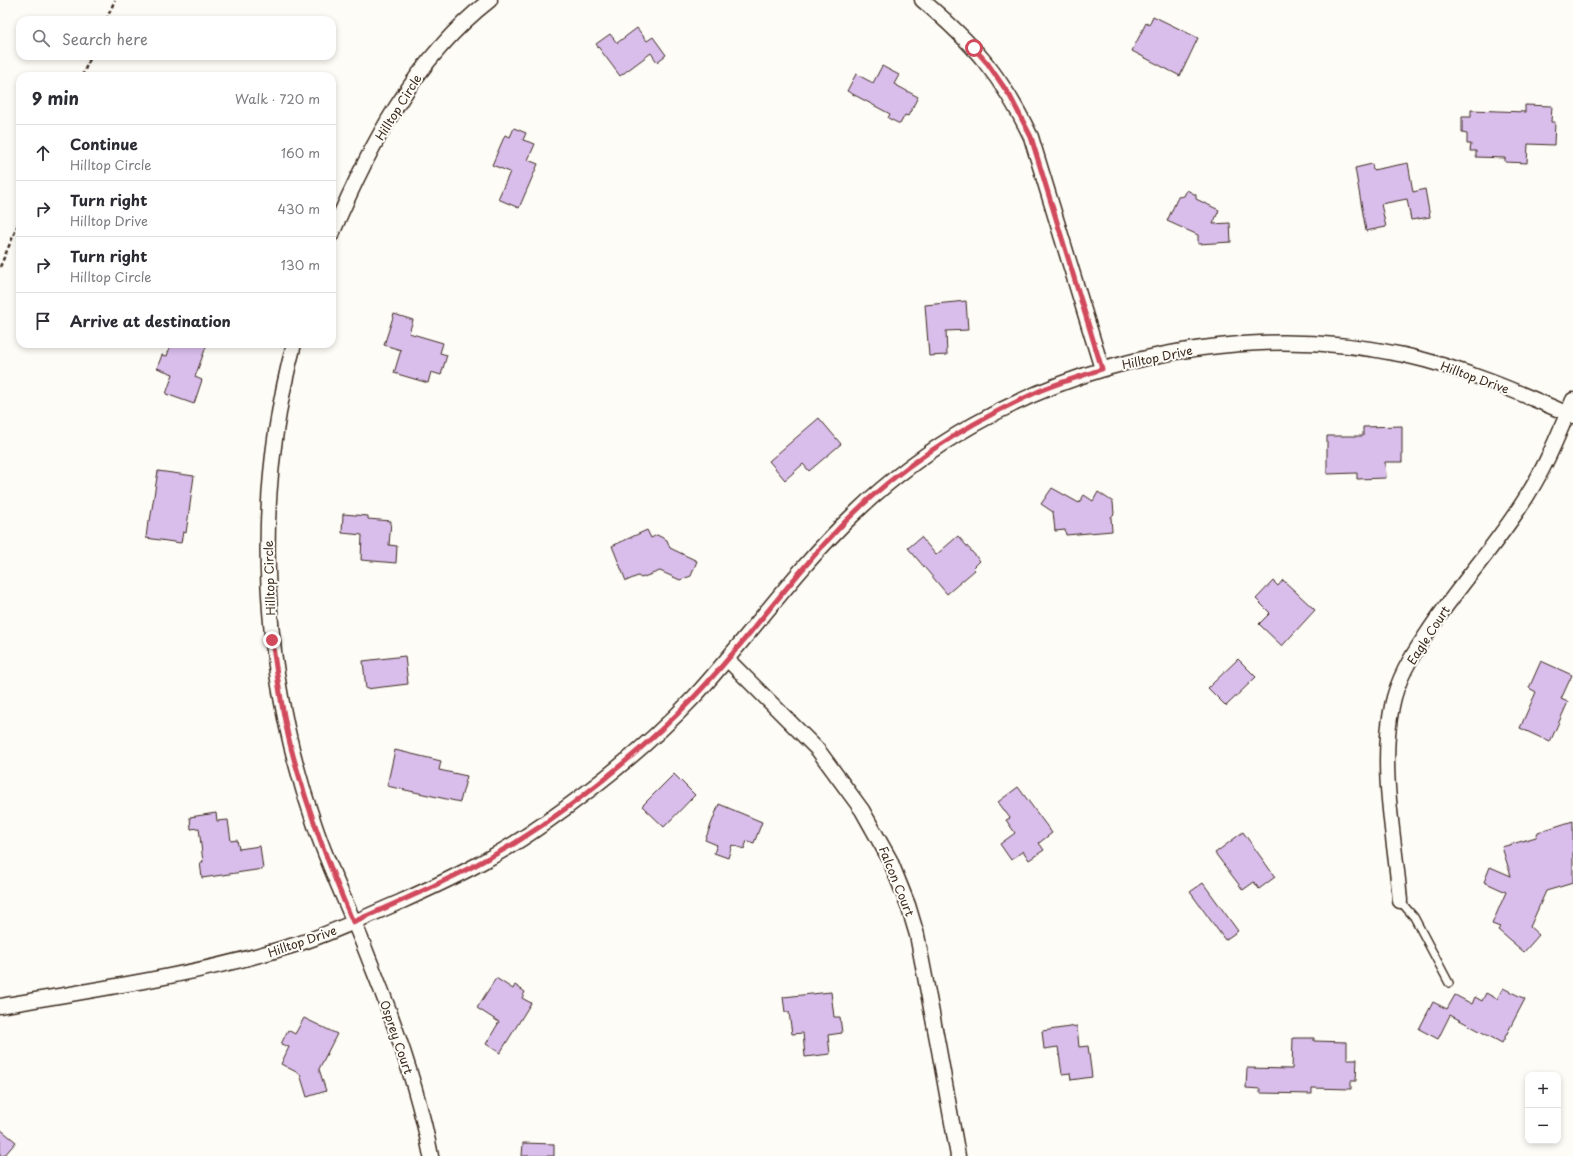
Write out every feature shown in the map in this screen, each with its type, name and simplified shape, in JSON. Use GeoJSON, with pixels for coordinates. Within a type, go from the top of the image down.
{"type":"FeatureCollection","features":[{"type":"Feature","properties":{"kind":"street","name":"Hilltop Circle"},"geometry":{"type":"LineString","coordinates":[[336,225],[381,132],[403,96],[426,63],[454,31],[490,0]]}},
{"type":"Feature","properties":{"kind":"street"},"geometry":{"type":"LineString","coordinates":[[922,0],[952,26],[988,64],[1019,111],[1031,137],[1102,369]]}},
{"type":"Feature","properties":{"kind":"street","name":"Hilltop Drive"},"geometry":{"type":"LineString","coordinates":[[0,1006],[176,975],[296,945],[353,922],[452,877],[539,827],[598,783],[650,739],[693,698],[833,535],[855,512],[924,455],[988,416],[1037,392],[1102,369],[1177,351],[1254,343],[1325,345],[1369,349],[1434,362],[1484,378],[1570,415]]}},
{"type":"Feature","properties":{"kind":"street","name":"Hilltop Circle"},"geometry":{"type":"LineString","coordinates":[[293,348],[274,446],[267,523],[268,585],[272,640],[282,707],[294,759],[315,826],[353,922]]}},
{"type":"Feature","properties":{"kind":"street","name":"Eagle Court"},"geometry":{"type":"LineString","coordinates":[[1400,901],[1386,758],[1389,721],[1398,686],[1417,649],[1440,614],[1498,538],[1527,496],[1570,415],[1573,400]]}},
{"type":"Feature","properties":{"kind":"street","name":"Falcon Court"},"geometry":{"type":"LineString","coordinates":[[727,659],[803,734],[826,760],[862,810],[890,860],[908,905],[917,934],[944,1072],[958,1156]]}},
{"type":"Feature","properties":{"kind":"street","name":"Osprey Court"},"geometry":{"type":"LineString","coordinates":[[353,922],[399,1038],[422,1115],[431,1156]]}},
{"type":"Feature","properties":{"kind":"lane"},"geometry":{"type":"LineString","coordinates":[[1400,901],[1414,917],[1449,983]]}},
{"type":"Feature","properties":{"kind":"path"},"geometry":{"type":"LineString","coordinates":[[108,16],[115,0]]}},
{"type":"Feature","properties":{"kind":"path"},"geometry":{"type":"LineString","coordinates":[[84,72],[89,60]]}},
{"type":"Feature","properties":{"kind":"path"},"geometry":{"type":"LineString","coordinates":[[0,267],[16,229]]}},
{"type":"Feature","properties":{"kind":"building"},"geometry":{"type":"Polygon","coordinates":[[[1153,16],[1198,38],[1180,76],[1132,51],[1146,23],[1149,25],[1153,16]]]}},
{"type":"Feature","properties":{"kind":"building"},"geometry":{"type":"Polygon","coordinates":[[[637,28],[647,41],[653,37],[666,55],[657,62],[651,53],[620,76],[596,44],[610,34],[617,43],[637,28]]]}},
{"type":"Feature","properties":{"kind":"building"},"geometry":{"type":"Polygon","coordinates":[[[882,66],[899,75],[894,84],[918,97],[908,116],[905,115],[900,124],[888,118],[890,114],[847,91],[856,74],[873,83],[882,66]]]}},
{"type":"Feature","properties":{"kind":"building"},"geometry":{"type":"Polygon","coordinates":[[[1525,105],[1552,106],[1551,122],[1555,122],[1554,145],[1528,144],[1527,163],[1505,162],[1505,158],[1476,157],[1476,151],[1470,151],[1471,144],[1467,144],[1467,134],[1462,133],[1462,117],[1471,117],[1471,110],[1525,112],[1525,105]]]}},
{"type":"Feature","properties":{"kind":"building"},"geometry":{"type":"Polygon","coordinates":[[[514,128],[526,133],[523,140],[535,144],[528,160],[538,164],[519,208],[498,199],[510,172],[492,165],[505,135],[510,137],[514,128]]]}},
{"type":"Feature","properties":{"kind":"building"},"geometry":{"type":"Polygon","coordinates":[[[1408,163],[1413,192],[1425,189],[1430,217],[1411,220],[1407,199],[1381,204],[1386,227],[1366,231],[1355,168],[1372,164],[1373,170],[1408,163]]]}},
{"type":"Feature","properties":{"kind":"building"},"geometry":{"type":"Polygon","coordinates":[[[1187,190],[1196,195],[1196,199],[1219,210],[1213,224],[1230,223],[1231,242],[1198,244],[1198,235],[1167,221],[1178,197],[1184,196],[1187,190]]]}},
{"type":"Feature","properties":{"kind":"building"},"geometry":{"type":"Polygon","coordinates":[[[966,301],[968,330],[946,331],[947,355],[929,356],[925,305],[966,301]]]}},
{"type":"Feature","properties":{"kind":"building"},"geometry":{"type":"Polygon","coordinates":[[[394,314],[413,320],[409,333],[443,343],[440,353],[447,355],[441,375],[431,372],[428,383],[394,373],[401,350],[384,345],[394,314]]]}},
{"type":"Feature","properties":{"kind":"building"},"geometry":{"type":"Polygon","coordinates":[[[170,348],[206,348],[195,377],[202,380],[194,404],[166,394],[173,374],[157,368],[162,355],[167,356],[170,348]]]}},
{"type":"Feature","properties":{"kind":"building"},"geometry":{"type":"Polygon","coordinates":[[[819,418],[841,444],[809,471],[803,464],[785,480],[769,461],[819,418]]]}},
{"type":"Feature","properties":{"kind":"building"},"geometry":{"type":"Polygon","coordinates":[[[1402,426],[1402,462],[1385,462],[1386,478],[1357,479],[1357,473],[1327,474],[1327,436],[1363,436],[1363,427],[1402,426]]]}},
{"type":"Feature","properties":{"kind":"building"},"geometry":{"type":"Polygon","coordinates":[[[158,471],[194,476],[186,533],[183,532],[181,543],[146,538],[158,471]]]}},
{"type":"Feature","properties":{"kind":"building"},"geometry":{"type":"Polygon","coordinates":[[[1052,488],[1079,503],[1084,495],[1093,501],[1098,492],[1113,502],[1114,514],[1111,517],[1112,531],[1066,535],[1065,530],[1055,531],[1053,512],[1041,504],[1052,488]]]}},
{"type":"Feature","properties":{"kind":"building"},"geometry":{"type":"Polygon","coordinates":[[[343,514],[368,516],[368,519],[391,521],[389,545],[397,546],[396,563],[361,560],[362,535],[342,533],[343,514]]]}},
{"type":"Feature","properties":{"kind":"building"},"geometry":{"type":"Polygon","coordinates":[[[647,530],[651,538],[657,535],[667,540],[670,548],[697,561],[691,576],[680,580],[660,571],[641,578],[638,576],[626,581],[612,546],[647,530]]]}},
{"type":"Feature","properties":{"kind":"building"},"geometry":{"type":"Polygon","coordinates":[[[958,536],[980,561],[973,568],[975,570],[947,594],[908,548],[921,537],[936,555],[958,536]]]}},
{"type":"Feature","properties":{"kind":"building"},"geometry":{"type":"Polygon","coordinates":[[[1283,580],[1315,610],[1282,646],[1259,624],[1270,613],[1256,599],[1273,581],[1278,586],[1283,580]]]}},
{"type":"Feature","properties":{"kind":"building"},"geometry":{"type":"Polygon","coordinates":[[[405,656],[408,684],[366,689],[363,661],[405,656]]]}},
{"type":"Feature","properties":{"kind":"building"},"geometry":{"type":"Polygon","coordinates":[[[1238,659],[1256,677],[1226,706],[1208,688],[1238,659]]]}},
{"type":"Feature","properties":{"kind":"building"},"geometry":{"type":"Polygon","coordinates":[[[1541,661],[1572,675],[1561,699],[1568,702],[1550,742],[1520,728],[1536,692],[1529,688],[1541,661]]]}},
{"type":"Feature","properties":{"kind":"building"},"geometry":{"type":"Polygon","coordinates":[[[395,750],[441,761],[439,770],[467,776],[460,802],[387,786],[395,750]]]}},
{"type":"Feature","properties":{"kind":"building"},"geometry":{"type":"Polygon","coordinates":[[[674,774],[695,795],[664,827],[642,806],[674,774]]]}},
{"type":"Feature","properties":{"kind":"building"},"geometry":{"type":"Polygon","coordinates":[[[1018,787],[1052,833],[1039,843],[1044,850],[1029,860],[1023,851],[1011,860],[1000,844],[1015,833],[1006,820],[1010,818],[998,802],[1018,787]]]}},
{"type":"Feature","properties":{"kind":"building"},"geometry":{"type":"Polygon","coordinates":[[[719,804],[762,822],[754,843],[747,841],[744,849],[732,845],[728,858],[714,853],[717,845],[705,840],[719,804]]]}},
{"type":"Feature","properties":{"kind":"building"},"geometry":{"type":"Polygon","coordinates":[[[216,813],[217,821],[228,820],[231,841],[237,840],[239,849],[260,846],[263,869],[202,878],[200,862],[203,862],[199,828],[191,829],[190,817],[216,813]]]}},
{"type":"Feature","properties":{"kind":"building"},"geometry":{"type":"Polygon","coordinates":[[[1573,821],[1573,883],[1546,891],[1530,927],[1539,935],[1524,952],[1498,930],[1500,927],[1492,924],[1506,892],[1484,882],[1490,867],[1511,876],[1502,847],[1536,837],[1538,832],[1573,821]]]}},
{"type":"Feature","properties":{"kind":"building"},"geometry":{"type":"Polygon","coordinates":[[[1243,832],[1275,877],[1259,889],[1254,882],[1243,890],[1215,853],[1243,832]]]}},
{"type":"Feature","properties":{"kind":"building"},"geometry":{"type":"Polygon","coordinates":[[[1203,883],[1238,931],[1225,940],[1190,892],[1203,883]]]}},
{"type":"Feature","properties":{"kind":"building"},"geometry":{"type":"Polygon","coordinates":[[[496,978],[513,989],[515,985],[525,992],[522,998],[531,1003],[500,1053],[486,1044],[499,1022],[477,1008],[496,978]]]}},
{"type":"Feature","properties":{"kind":"building"},"geometry":{"type":"Polygon","coordinates":[[[1503,988],[1525,999],[1502,1043],[1450,1015],[1438,1039],[1419,1029],[1433,1002],[1447,1009],[1455,995],[1472,1004],[1475,997],[1482,1001],[1486,993],[1497,999],[1503,988]]]}},
{"type":"Feature","properties":{"kind":"building"},"geometry":{"type":"Polygon","coordinates":[[[831,992],[834,1017],[840,1017],[842,1033],[828,1035],[830,1054],[805,1057],[803,1033],[792,1034],[789,1012],[785,1012],[783,997],[831,992]]]}},
{"type":"Feature","properties":{"kind":"building"},"geometry":{"type":"Polygon","coordinates":[[[304,1018],[337,1034],[319,1069],[326,1091],[307,1097],[300,1074],[281,1064],[289,1047],[281,1044],[288,1030],[295,1034],[304,1018]]]}},
{"type":"Feature","properties":{"kind":"building"},"geometry":{"type":"Polygon","coordinates":[[[1077,1026],[1079,1047],[1088,1046],[1092,1077],[1071,1080],[1070,1073],[1062,1074],[1058,1047],[1044,1049],[1042,1031],[1077,1026]]]}},
{"type":"Feature","properties":{"kind":"building"},"geometry":{"type":"Polygon","coordinates":[[[1293,1038],[1314,1038],[1314,1041],[1347,1042],[1347,1059],[1357,1059],[1356,1081],[1351,1081],[1351,1089],[1312,1088],[1312,1094],[1260,1093],[1260,1089],[1246,1088],[1247,1068],[1292,1069],[1293,1038]]]}},
{"type":"Feature","properties":{"kind":"building"},"geometry":{"type":"Polygon","coordinates":[[[0,1129],[16,1142],[4,1156],[0,1156],[0,1129]]]}},
{"type":"Feature","properties":{"kind":"building"},"geometry":{"type":"Polygon","coordinates":[[[523,1143],[554,1144],[554,1156],[522,1156],[523,1143]]]}},
{"type":"Feature","properties":{"kind":"route"},"geometry":{"type":"LineString","coordinates":[[272,640],[282,707],[294,759],[315,826],[337,885],[353,922],[430,889],[513,844],[539,827],[598,783],[645,744],[693,698],[827,540],[855,512],[924,455],[968,427],[1037,392],[1102,369],[1031,137],[1010,96],[988,64],[974,48]]}}]}
